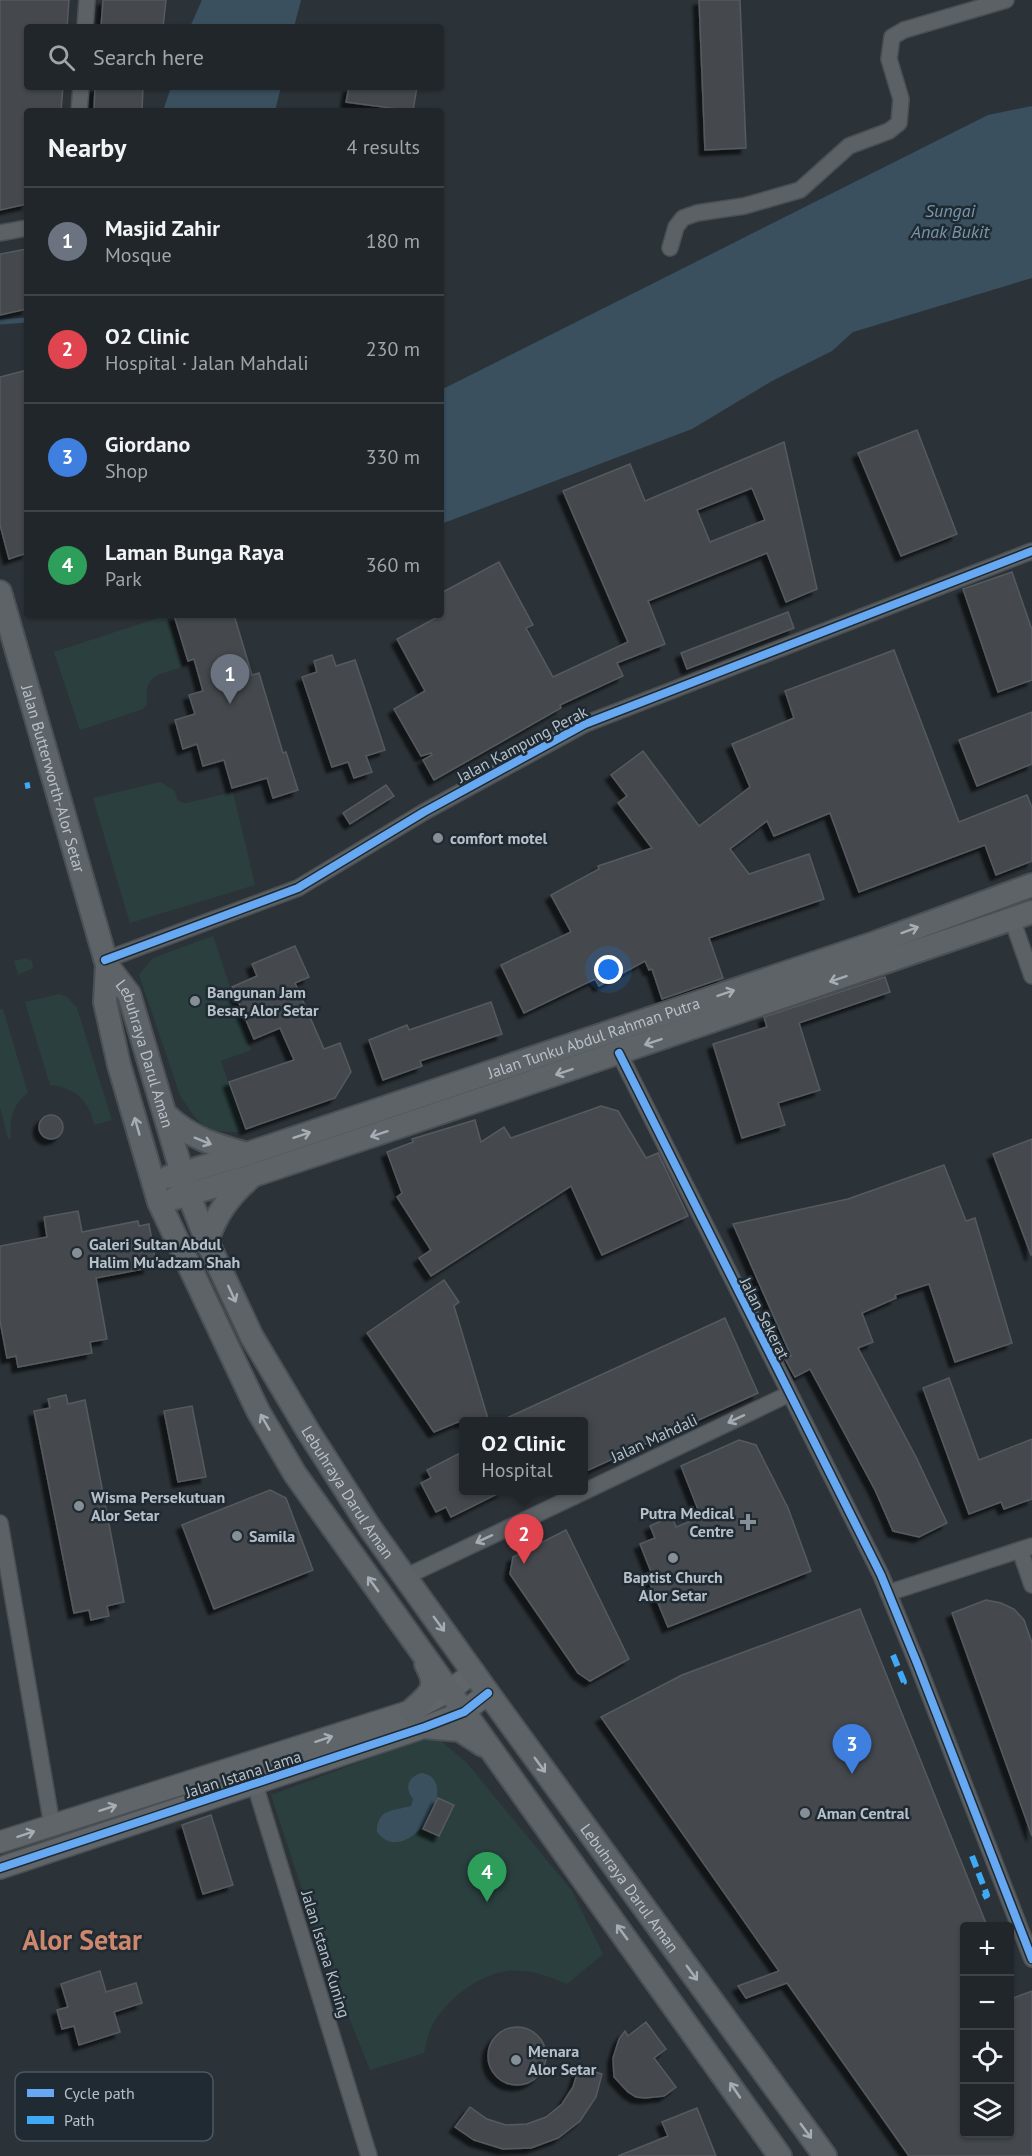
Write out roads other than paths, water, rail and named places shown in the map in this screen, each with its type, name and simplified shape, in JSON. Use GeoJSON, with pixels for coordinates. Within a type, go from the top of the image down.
{"type":"FeatureCollection","features":[{"type":"Feature","properties":{"kind":"main road","name":"Jalan Butterworth-Alor Setar"},"geometry":{"type":"LineString","coordinates":[[0,592],[106,962]]}},
{"type":"Feature","properties":{"kind":"main road","name":"Jalan Tunku Abdul Rahman Putra"},"geometry":{"type":"LineString","coordinates":[[250,1165],[1032,885]]}},
{"type":"Feature","properties":{"kind":"main road","name":"Jalan Tunku Abdul Rahman Putra"},"geometry":{"type":"LineString","coordinates":[[156,1192],[619,1053],[1022,916]]}},
{"type":"Feature","properties":{"kind":"main road","name":"Lebuhraya Darul Aman"},"geometry":{"type":"LineString","coordinates":[[106,962],[129,994],[185,1183],[207,1241],[252,1337],[343,1488],[405,1577],[825,2156]]}},
{"type":"Feature","properties":{"kind":"main road","name":"Lebuhraya Darul Aman"},"geometry":{"type":"LineString","coordinates":[[106,962],[105,1002],[119,1065],[156,1192],[258,1411],[295,1474],[780,2156]]}},
{"type":"Feature","properties":{"kind":"main road"},"geometry":{"type":"LineString","coordinates":[[166,1115],[182,1131],[250,1165],[234,1192],[219,1211],[207,1241]]}},
{"type":"Feature","properties":{"kind":"main road"},"geometry":{"type":"LineString","coordinates":[[407,1632],[434,1684],[418,1719],[460,1730],[492,1751]]}},
{"type":"Feature","properties":{"kind":"street"},"geometry":{"type":"LineString","coordinates":[[85,24],[87,0]]}},
{"type":"Feature","properties":{"kind":"street"},"geometry":{"type":"LineString","coordinates":[[670,248],[676,227],[683,218],[697,213],[744,206],[800,190],[849,146],[889,131],[898,123],[901,99],[894,84],[889,59],[892,37],[904,30],[1006,0]]}},
{"type":"Feature","properties":{"kind":"street"},"geometry":{"type":"LineString","coordinates":[[79,108],[81,90]]}},
{"type":"Feature","properties":{"kind":"street"},"geometry":{"type":"LineString","coordinates":[[0,233],[24,229]]}},
{"type":"Feature","properties":{"kind":"street","name":"Jalan Kampung Perak"},"geometry":{"type":"LineString","coordinates":[[106,962],[298,888],[434,807],[585,724],[1032,551]]}},
{"type":"Feature","properties":{"kind":"street"},"geometry":{"type":"LineString","coordinates":[[1022,916],[1032,976]]}},
{"type":"Feature","properties":{"kind":"street","name":"Jalan Sekerat"},"geometry":{"type":"LineString","coordinates":[[619,1053],[888,1593],[1032,1959]]}},
{"type":"Feature","properties":{"kind":"street","name":"Jalan Mahdali"},"geometry":{"type":"LineString","coordinates":[[588,1490],[789,1394]]}},
{"type":"Feature","properties":{"kind":"street","name":"Jalan Mahdali"},"geometry":{"type":"LineString","coordinates":[[405,1577],[577,1495]]}},
{"type":"Feature","properties":{"kind":"street"},"geometry":{"type":"LineString","coordinates":[[0,1523],[52,1826],[49,1852]]}},
{"type":"Feature","properties":{"kind":"street"},"geometry":{"type":"LineString","coordinates":[[888,1593],[1026,1548],[1031,1578]]}},
{"type":"Feature","properties":{"kind":"street","name":"Jalan Istana Lama"},"geometry":{"type":"LineString","coordinates":[[0,1868],[255,1785],[418,1719],[474,1672]]}},
{"type":"Feature","properties":{"kind":"street","name":"Jalan Istana Lama"},"geometry":{"type":"LineString","coordinates":[[0,1842],[248,1763],[418,1719],[464,1712],[488,1693]]}},
{"type":"Feature","properties":{"kind":"street","name":"Jalan Istana Kuning"},"geometry":{"type":"LineString","coordinates":[[248,1763],[369,2156]]}},
{"type":"Feature","properties":{"kind":"water"},"geometry":{"type":"Polygon","coordinates":[[[202,0],[301,0],[295,24],[191,24],[202,0]]]}},
{"type":"Feature","properties":{"kind":"water"},"geometry":{"type":"Polygon","coordinates":[[[170,90],[280,90],[276,108],[164,108],[170,90]]]}},
{"type":"Feature","properties":{"kind":"water","name":"Sungai Anak Bukit"},"geometry":{"type":"Polygon","coordinates":[[[1032,106],[1032,278],[853,332],[832,351],[772,381],[692,429],[444,523],[444,388],[988,115],[1032,106]]]}},
{"type":"Feature","properties":{"kind":"water"},"geometry":{"type":"Polygon","coordinates":[[[422,1773],[434,1779],[437,1791],[435,1806],[416,1833],[403,1841],[389,1841],[377,1832],[380,1819],[388,1812],[411,1806],[413,1799],[408,1787],[409,1783],[413,1777],[422,1773]]]}},
{"type":"Feature","properties":{"kind":"waterway"},"geometry":{"type":"LineString","coordinates":[[0,322],[24,320]]}},
{"type":"Feature","properties":{"kind":"place","name":"Masjid Zahir"},"geometry":{"type":"Point","coordinates":[230,704]}},
{"type":"Feature","properties":{"kind":"place","name":"comfort motel"},"geometry":{"type":"Point","coordinates":[438,838]}},
{"type":"Feature","properties":{"kind":"place","name":"Bangunan Jam Besar, Alor Setar"},"geometry":{"type":"Point","coordinates":[195,1001]}},
{"type":"Feature","properties":{"kind":"place","name":"Galeri Sultan Abdul Halim Mu'adzam Shah"},"geometry":{"type":"Point","coordinates":[77,1253]}},
{"type":"Feature","properties":{"kind":"place","name":"Wisma Persekutuan Alor Setar"},"geometry":{"type":"Point","coordinates":[79,1506]}},
{"type":"Feature","properties":{"kind":"place","name":"Putra Medical Centre"},"geometry":{"type":"Point","coordinates":[748,1522]}},
{"type":"Feature","properties":{"kind":"place","name":"Samila"},"geometry":{"type":"Point","coordinates":[237,1536]}},
{"type":"Feature","properties":{"kind":"place","name":"Baptist Church Alor Setar"},"geometry":{"type":"Point","coordinates":[673,1558]}},
{"type":"Feature","properties":{"kind":"place","name":"O2 Clinic"},"geometry":{"type":"Point","coordinates":[524,1564]}},
{"type":"Feature","properties":{"kind":"place","name":"Giordano"},"geometry":{"type":"Point","coordinates":[852,1774]}},
{"type":"Feature","properties":{"kind":"place","name":"Aman Central"},"geometry":{"type":"Point","coordinates":[805,1813]}},
{"type":"Feature","properties":{"kind":"place","name":"Laman Bunga Raya"},"geometry":{"type":"Point","coordinates":[487,1902]}},
{"type":"Feature","properties":{"kind":"place","name":"Menara Alor Setar"},"geometry":{"type":"Point","coordinates":[516,2060]}},
{"type":"Feature","properties":{"kind":"district","name":"Alor Setar"},"geometry":{"type":"Point","coordinates":[82,1940]}}]}
